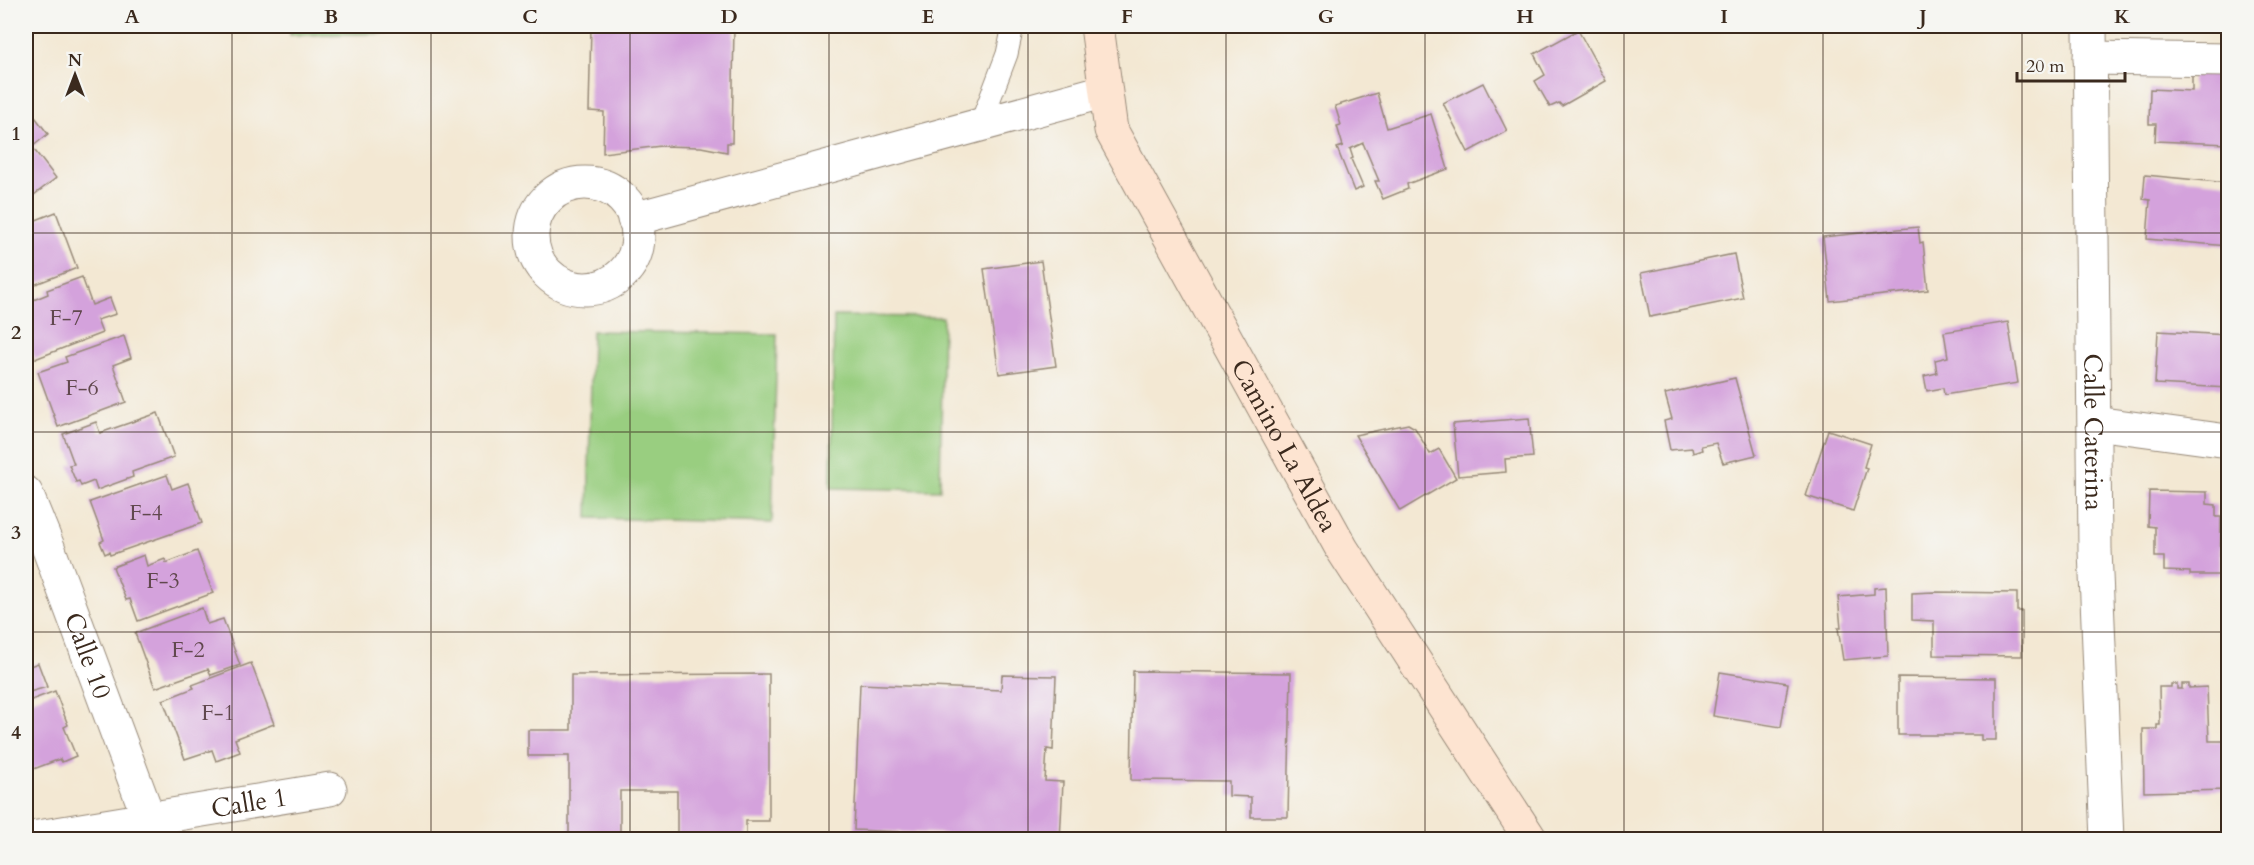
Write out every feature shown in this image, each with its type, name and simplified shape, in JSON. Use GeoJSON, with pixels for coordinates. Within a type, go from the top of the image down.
{"type":"FeatureCollection","features":[{"type":"Feature","properties":{"kind":"street","name":"Camino La Aldea"},"geometry":{"type":"LineString","coordinates":[[1097,26],[1110,130],[1342,549],[1531,840]]}},
{"type":"Feature","properties":{"kind":"street","name":"Calle Caterina"},"geometry":{"type":"LineString","coordinates":[[2090,26],[2095,550],[2107,840]]}},
{"type":"Feature","properties":{"kind":"street"},"geometry":{"type":"LineString","coordinates":[[2090,58],[2229,60]]}},
{"type":"Feature","properties":{"kind":"street"},"geometry":{"type":"LineString","coordinates":[[634,219],[1105,91]]}},
{"type":"Feature","properties":{"kind":"street"},"geometry":{"type":"LineString","coordinates":[[2095,423],[2229,441]]}},
{"type":"Feature","properties":{"kind":"street","name":"Calle 10"},"geometry":{"type":"LineString","coordinates":[[26,493],[149,819]]}},
{"type":"Feature","properties":{"kind":"street","name":"Calle 1"},"geometry":{"type":"LineString","coordinates":[[26,839],[330,789]]}},
{"type":"Feature","properties":{"kind":"lane"},"geometry":{"type":"LineString","coordinates":[[980,125],[1007,54],[1013,26]]}},
{"type":"Feature","properties":{"kind":"green space"},"geometry":{"type":"Polygon","coordinates":[[[290,26],[424,26],[424,33],[290,35],[290,26]]]}},
{"type":"Feature","properties":{"kind":"green space"},"geometry":{"type":"Polygon","coordinates":[[[834,316],[943,317],[940,490],[831,488],[834,316]]]}},
{"type":"Feature","properties":{"kind":"green space"},"geometry":{"type":"Polygon","coordinates":[[[592,331],[777,334],[772,523],[588,518],[592,331]]]}},
{"type":"Feature","properties":{"kind":"building"},"geometry":{"type":"Polygon","coordinates":[[[591,26],[734,26],[732,143],[727,143],[727,152],[701,147],[661,146],[603,153],[604,112],[589,111],[591,26]]]}},
{"type":"Feature","properties":{"kind":"building"},"geometry":{"type":"Polygon","coordinates":[[[1578,30],[1606,81],[1562,106],[1559,103],[1550,107],[1535,81],[1545,75],[1534,54],[1578,30]]]}},
{"type":"Feature","properties":{"kind":"building"},"geometry":{"type":"Polygon","coordinates":[[[2192,67],[2228,69],[2228,144],[2155,141],[2156,124],[2149,124],[2150,89],[2192,91],[2192,67]]]}},
{"type":"Feature","properties":{"kind":"building"},"geometry":{"type":"Polygon","coordinates":[[[1483,83],[1507,131],[1468,152],[1443,103],[1483,83]]]}},
{"type":"Feature","properties":{"kind":"building"},"geometry":{"type":"Polygon","coordinates":[[[1377,93],[1387,128],[1431,114],[1448,169],[1407,184],[1408,189],[1383,199],[1375,181],[1379,181],[1363,143],[1350,149],[1353,158],[1351,159],[1363,187],[1354,191],[1337,148],[1343,146],[1337,126],[1341,125],[1335,106],[1377,93]]]}},
{"type":"Feature","properties":{"kind":"building"},"geometry":{"type":"Polygon","coordinates":[[[35,117],[48,134],[32,147],[56,178],[26,201],[26,124],[35,117]]]}},
{"type":"Feature","properties":{"kind":"building"},"geometry":{"type":"Polygon","coordinates":[[[2145,175],[2228,183],[2228,246],[2147,239],[2150,200],[2143,199],[2145,175]]]}},
{"type":"Feature","properties":{"kind":"building"},"geometry":{"type":"Polygon","coordinates":[[[56,212],[77,268],[26,288],[26,224],[56,212]]]}},
{"type":"Feature","properties":{"kind":"building"},"geometry":{"type":"Polygon","coordinates":[[[1918,227],[1920,243],[1923,242],[1928,290],[1830,301],[1823,237],[1918,227]]]}},
{"type":"Feature","properties":{"kind":"building"},"geometry":{"type":"Polygon","coordinates":[[[1734,254],[1743,298],[1650,317],[1641,273],[1734,254]]]}},
{"type":"Feature","properties":{"kind":"building"},"geometry":{"type":"Polygon","coordinates":[[[1041,261],[1056,366],[999,374],[984,269],[1041,261]]]}},
{"type":"Feature","properties":{"kind":"building"},"geometry":{"type":"Polygon","coordinates":[[[82,277],[92,305],[110,298],[116,314],[97,320],[102,333],[35,359],[26,333],[26,303],[48,294],[47,290],[82,277]]]}},
{"type":"Feature","properties":{"kind":"building"},"geometry":{"type":"Polygon","coordinates":[[[2008,322],[2018,383],[1944,395],[1943,388],[1927,391],[1924,376],[1937,373],[1935,360],[1948,357],[1944,332],[2008,322]]]}},
{"type":"Feature","properties":{"kind":"building"},"geometry":{"type":"Polygon","coordinates":[[[2158,331],[2228,335],[2228,388],[2155,384],[2158,331]]]}},
{"type":"Feature","properties":{"kind":"building"},"geometry":{"type":"Polygon","coordinates":[[[124,336],[131,358],[113,365],[126,402],[58,427],[38,372],[67,362],[65,357],[124,336]]]}},
{"type":"Feature","properties":{"kind":"building"},"geometry":{"type":"Polygon","coordinates":[[[1735,378],[1756,455],[1723,463],[1716,443],[1701,446],[1702,450],[1693,453],[1692,448],[1670,450],[1664,421],[1672,419],[1665,394],[1735,378]]]}},
{"type":"Feature","properties":{"kind":"building"},"geometry":{"type":"Polygon","coordinates":[[[158,413],[174,457],[132,472],[133,477],[97,490],[94,481],[81,486],[79,481],[76,482],[69,465],[74,464],[63,434],[96,422],[100,433],[158,413]]]}},
{"type":"Feature","properties":{"kind":"building"},"geometry":{"type":"Polygon","coordinates":[[[1529,418],[1533,457],[1505,459],[1506,472],[1458,476],[1453,424],[1529,418]]]}},
{"type":"Feature","properties":{"kind":"building"},"geometry":{"type":"Polygon","coordinates":[[[1408,424],[1415,428],[1430,454],[1439,449],[1456,478],[1400,511],[1355,435],[1408,424]]]}},
{"type":"Feature","properties":{"kind":"building"},"geometry":{"type":"Polygon","coordinates":[[[1828,430],[1871,444],[1864,467],[1867,468],[1853,511],[1806,496],[1828,430]]]}},
{"type":"Feature","properties":{"kind":"building"},"geometry":{"type":"Polygon","coordinates":[[[167,475],[172,489],[188,483],[202,523],[110,555],[109,552],[105,554],[100,542],[104,540],[90,502],[167,475]]]}},
{"type":"Feature","properties":{"kind":"building"},"geometry":{"type":"Polygon","coordinates":[[[2149,491],[2207,492],[2207,504],[2216,505],[2216,517],[2221,517],[2220,575],[2190,575],[2190,572],[2164,571],[2164,557],[2155,557],[2155,527],[2148,526],[2149,491]]]}},
{"type":"Feature","properties":{"kind":"building"},"geometry":{"type":"Polygon","coordinates":[[[197,551],[213,593],[138,621],[130,599],[126,600],[113,567],[144,555],[147,566],[165,559],[166,563],[197,551]]]}},
{"type":"Feature","properties":{"kind":"building"},"geometry":{"type":"Polygon","coordinates":[[[1886,587],[1888,656],[1843,660],[1838,628],[1841,628],[1838,597],[1874,594],[1874,588],[1886,587]]]}},
{"type":"Feature","properties":{"kind":"building"},"geometry":{"type":"Polygon","coordinates":[[[1912,593],[2017,593],[2017,611],[2022,611],[2022,656],[1934,655],[1934,621],[1912,620],[1912,593]]]}},
{"type":"Feature","properties":{"kind":"building"},"geometry":{"type":"Polygon","coordinates":[[[202,608],[207,624],[223,619],[240,665],[211,675],[208,669],[155,688],[135,633],[202,608]]]}},
{"type":"Feature","properties":{"kind":"building"},"geometry":{"type":"Polygon","coordinates":[[[26,655],[30,666],[38,663],[47,687],[26,693],[26,655]]]}},
{"type":"Feature","properties":{"kind":"building"},"geometry":{"type":"Polygon","coordinates":[[[251,663],[274,724],[235,739],[240,752],[216,761],[212,750],[185,759],[163,700],[194,688],[192,685],[251,663]]]}},
{"type":"Feature","properties":{"kind":"building"},"geometry":{"type":"Polygon","coordinates":[[[1133,671],[1291,673],[1288,817],[1251,817],[1251,797],[1229,796],[1229,781],[1131,780],[1133,671]]]}},
{"type":"Feature","properties":{"kind":"building"},"geometry":{"type":"Polygon","coordinates":[[[1720,672],[1788,683],[1781,727],[1713,716],[1720,672]]]}},
{"type":"Feature","properties":{"kind":"building"},"geometry":{"type":"Polygon","coordinates":[[[769,674],[769,821],[746,821],[746,840],[677,840],[677,791],[620,791],[620,840],[569,840],[569,756],[528,756],[528,730],[571,730],[571,675],[769,674]]]}},
{"type":"Feature","properties":{"kind":"building"},"geometry":{"type":"Polygon","coordinates":[[[1002,675],[1056,676],[1053,750],[1047,749],[1045,781],[1063,782],[1060,840],[997,840],[997,836],[854,830],[860,684],[1001,690],[1002,675]]]}},
{"type":"Feature","properties":{"kind":"building"},"geometry":{"type":"Polygon","coordinates":[[[1898,677],[1996,678],[1996,740],[1981,740],[1981,735],[1898,735],[1898,677]]]}},
{"type":"Feature","properties":{"kind":"building"},"geometry":{"type":"Polygon","coordinates":[[[2171,684],[2177,684],[2177,689],[2182,689],[2182,684],[2189,684],[2189,688],[2207,687],[2209,741],[2227,741],[2228,790],[2144,792],[2143,729],[2157,729],[2157,725],[2160,725],[2159,687],[2171,687],[2171,684]]]}},
{"type":"Feature","properties":{"kind":"building"},"geometry":{"type":"Polygon","coordinates":[[[55,691],[68,725],[64,727],[76,756],[62,762],[60,759],[26,772],[26,702],[55,691]]]}}]}
